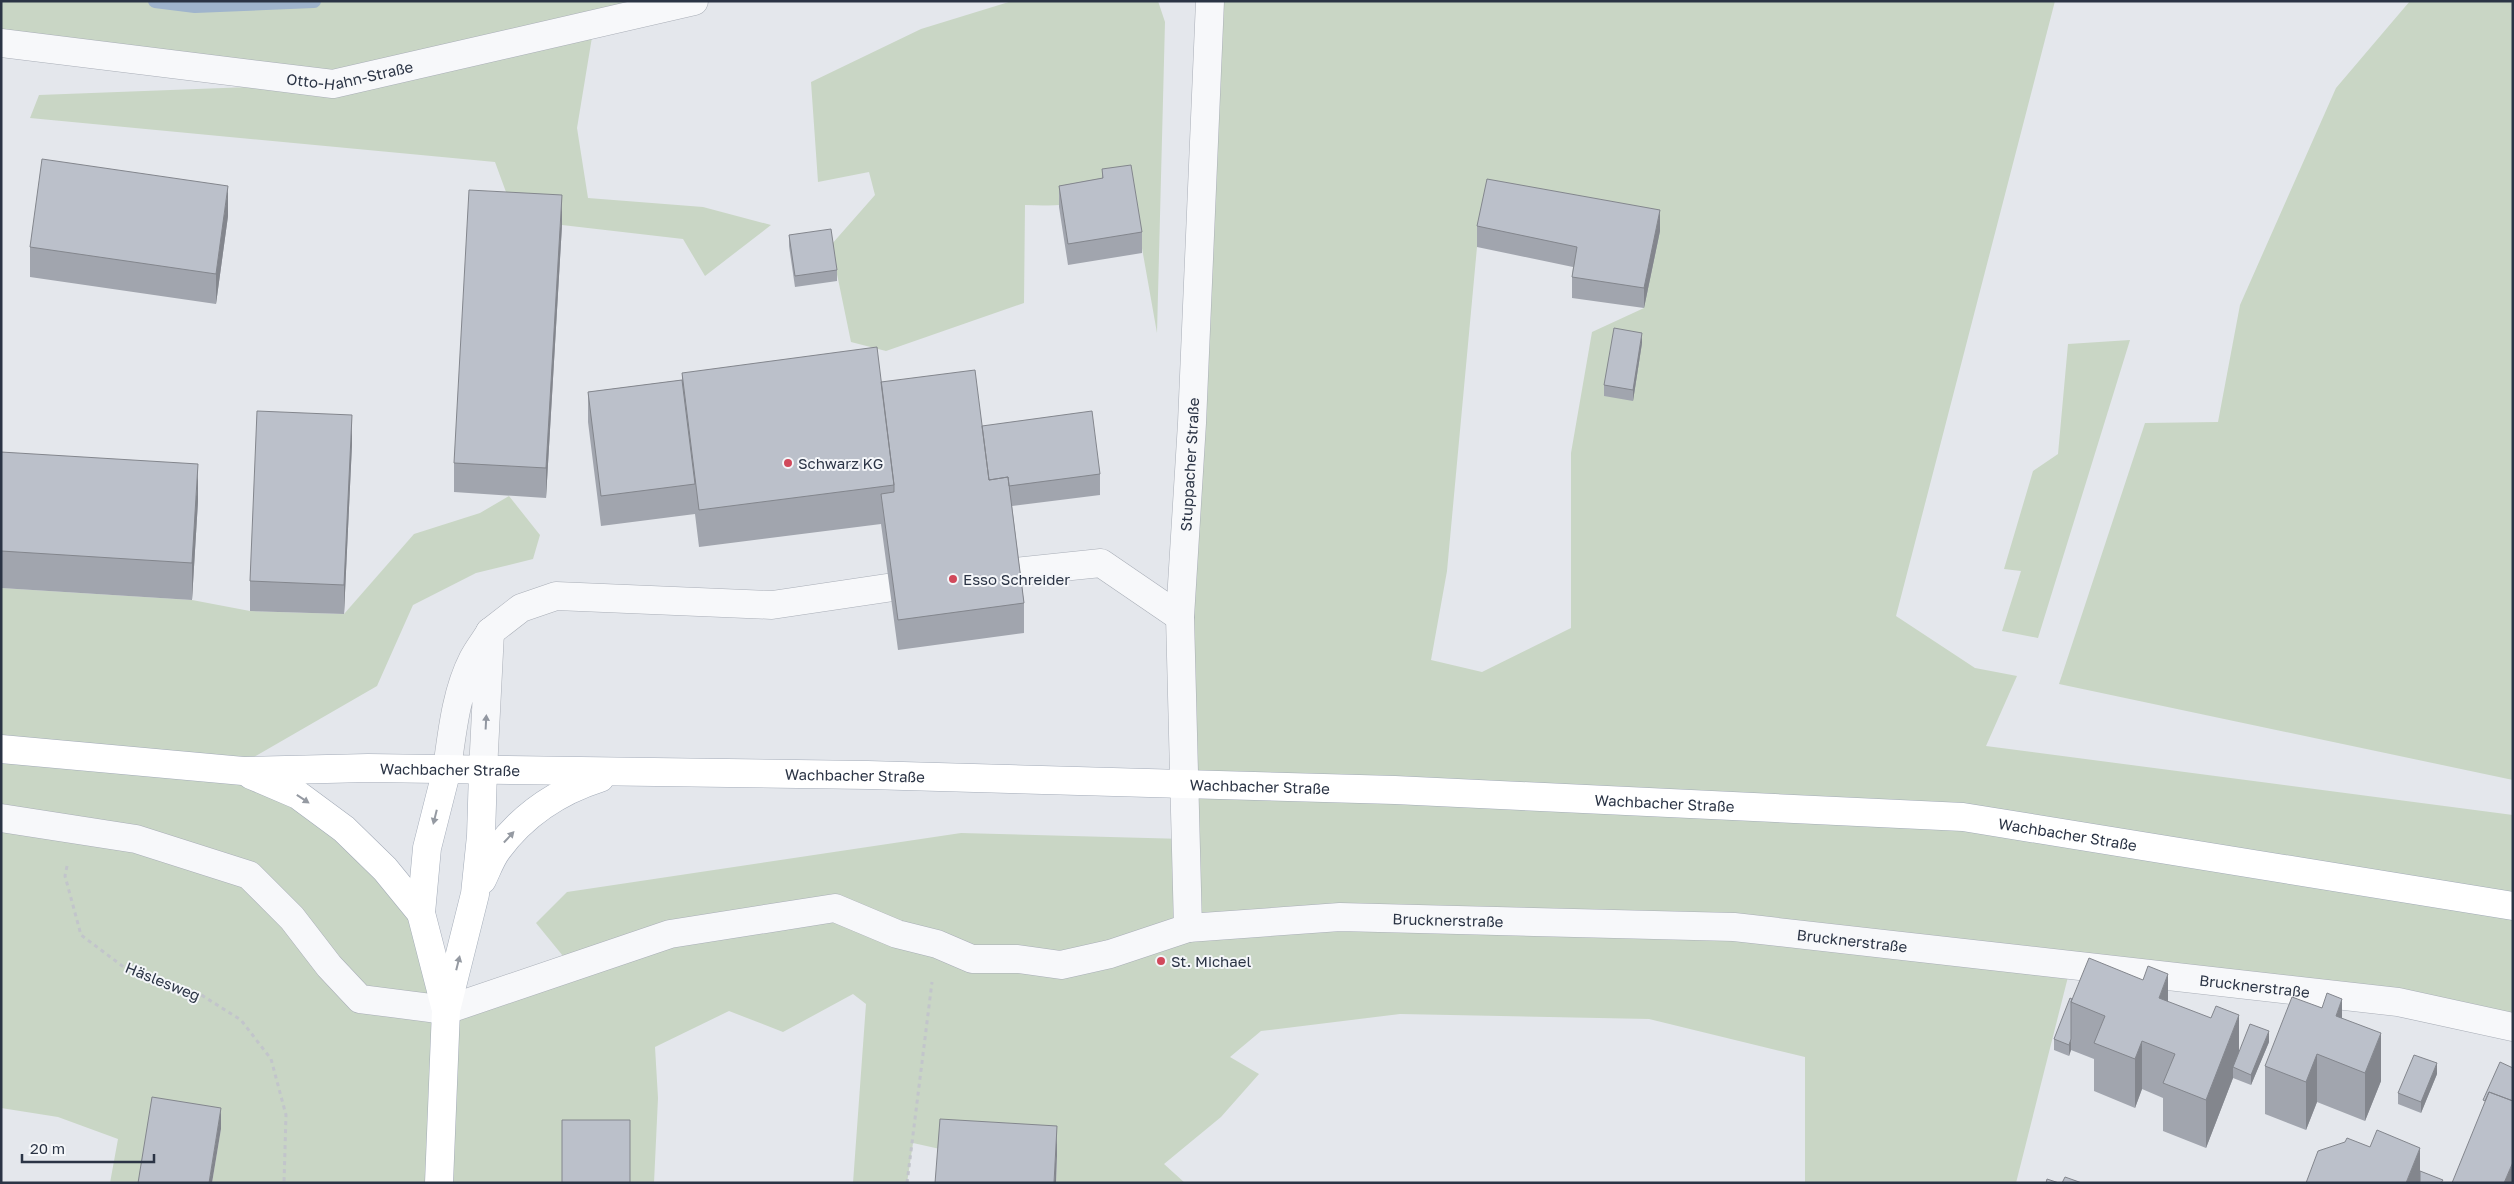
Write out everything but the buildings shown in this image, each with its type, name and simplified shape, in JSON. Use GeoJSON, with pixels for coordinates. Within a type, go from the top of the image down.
{"type":"FeatureCollection","features":[{"type":"Feature","properties":{"kind":"main road","name":"Wachbacher Straße"},"geometry":{"type":"LineString","coordinates":[[1,749],[243,771],[446,769],[868,775],[1405,791],[1963,817],[2412,888],[2513,906]]}},
{"type":"Feature","properties":{"kind":"main road"},"geometry":{"type":"LineString","coordinates":[[446,769],[427,848],[421,913],[446,1010]]}},
{"type":"Feature","properties":{"kind":"main road"},"geometry":{"type":"LineString","coordinates":[[243,771],[298,795],[344,829],[385,869],[421,913]]}},
{"type":"Feature","properties":{"kind":"main road"},"geometry":{"type":"LineString","coordinates":[[439,1183],[446,1010],[475,894],[481,836],[484,771]]}},
{"type":"Feature","properties":{"kind":"main road"},"geometry":{"type":"LineString","coordinates":[[475,894],[497,850],[530,814],[572,787],[618,772]]}},
{"type":"Feature","properties":{"kind":"street","name":"Otto-Hahn-Straße"},"geometry":{"type":"LineString","coordinates":[[1,43],[333,84],[694,1]]}},
{"type":"Feature","properties":{"kind":"street","name":"Stuppacher Straße"},"geometry":{"type":"LineString","coordinates":[[1188,928],[1186,784],[1180,617],[1192,423],[1210,1]]}},
{"type":"Feature","properties":{"kind":"street"},"geometry":{"type":"LineString","coordinates":[[446,769],[453,724],[461,690],[473,659],[490,632],[521,608],[556,596],[772,606],[889,586],[1101,563],[1180,617]]}},
{"type":"Feature","properties":{"kind":"street"},"geometry":{"type":"LineString","coordinates":[[484,771],[490,632]]}},
{"type":"Feature","properties":{"kind":"street"},"geometry":{"type":"LineString","coordinates":[[1,818],[22,820],[72,831],[136,839],[249,875],[292,918],[329,966],[360,999],[446,1010]]}},
{"type":"Feature","properties":{"kind":"street","name":"Brucknerstraße"},"geometry":{"type":"LineString","coordinates":[[446,1010],[670,934],[835,908],[897,934],[937,944],[972,958],[1018,959],[1061,965],[1110,954],[1188,928],[1340,917],[1734,927],[2398,1002],[2513,1027]]}},
{"type":"Feature","properties":{"kind":"path","name":"Häslesweg"},"geometry":{"type":"LineString","coordinates":[[72,831],[65,876],[81,934],[129,971],[195,991],[241,1020],[272,1059],[286,1114],[284,1183]]}},
{"type":"Feature","properties":{"kind":"path"},"geometry":{"type":"LineString","coordinates":[[907,1183],[937,944]]}},
{"type":"Feature","properties":{"kind":"green space"},"geometry":{"type":"Polygon","coordinates":[[[1,1],[694,1],[594,25],[577,128],[588,198],[703,207],[771,225],[705,276],[683,239],[562,225],[517,222],[495,162],[30,118],[39,95],[329,84],[1,43],[1,1]]]}},
{"type":"Feature","properties":{"kind":"green space"},"geometry":{"type":"Polygon","coordinates":[[[1012,1],[1158,1],[1165,22],[1157,333],[1131,186],[1079,203],[1025,205],[1024,303],[886,351],[851,342],[831,245],[875,195],[869,172],[818,182],[811,82],[921,29],[1012,1]]]}},
{"type":"Feature","properties":{"kind":"green space"},"geometry":{"type":"Polygon","coordinates":[[[1210,1],[2055,1],[1896,616],[1975,668],[2017,676],[1986,746],[2513,815],[2513,1027],[2071,965],[2016,1183],[1805,1183],[1805,1057],[1649,1019],[1400,1014],[1261,1031],[1230,1057],[1259,1074],[1221,1117],[1164,1164],[1185,1183],[1056,1183],[1057,1156],[940,1149],[913,1143],[907,1183],[853,1183],[866,1004],[853,994],[783,1032],[729,1011],[655,1047],[658,1098],[654,1183],[212,1183],[221,1129],[141,1183],[110,1183],[118,1139],[58,1117],[1,1108],[1,588],[192,600],[250,611],[344,614],[414,534],[480,513],[509,496],[540,535],[533,559],[476,573],[413,605],[377,686],[249,760],[421,913],[447,1010],[572,967],[536,923],[567,892],[961,833],[1185,839],[1210,1]],[[1487,200],[1477,247],[1447,571],[1431,660],[1482,672],[1571,628],[1571,453],[1592,332],[1644,308],[1487,200]]]}},
{"type":"Feature","properties":{"kind":"green space"},"geometry":{"type":"Polygon","coordinates":[[[2410,1],[2513,1],[2513,780],[2059,684],[2145,423],[2218,422],[2240,305],[2336,88],[2410,1]]]}},
{"type":"Feature","properties":{"kind":"green space"},"geometry":{"type":"Polygon","coordinates":[[[2130,340],[2038,638],[2002,631],[2021,571],[2004,569],[2033,471],[2058,454],[2068,344],[2130,340]]]}},
{"type":"Feature","properties":{"kind":"waterway"},"geometry":{"type":"LineString","coordinates":[[155,1],[195,6],[314,1]]}},
{"type":"Feature","properties":{"kind":"place","name":"Schwarz KG"},"geometry":{"type":"Point","coordinates":[788,463]}},
{"type":"Feature","properties":{"kind":"place","name":"Esso Schreider"},"geometry":{"type":"Point","coordinates":[953,579]}},
{"type":"Feature","properties":{"kind":"place","name":"St. Michael"},"geometry":{"type":"Point","coordinates":[1161,961]}}]}
